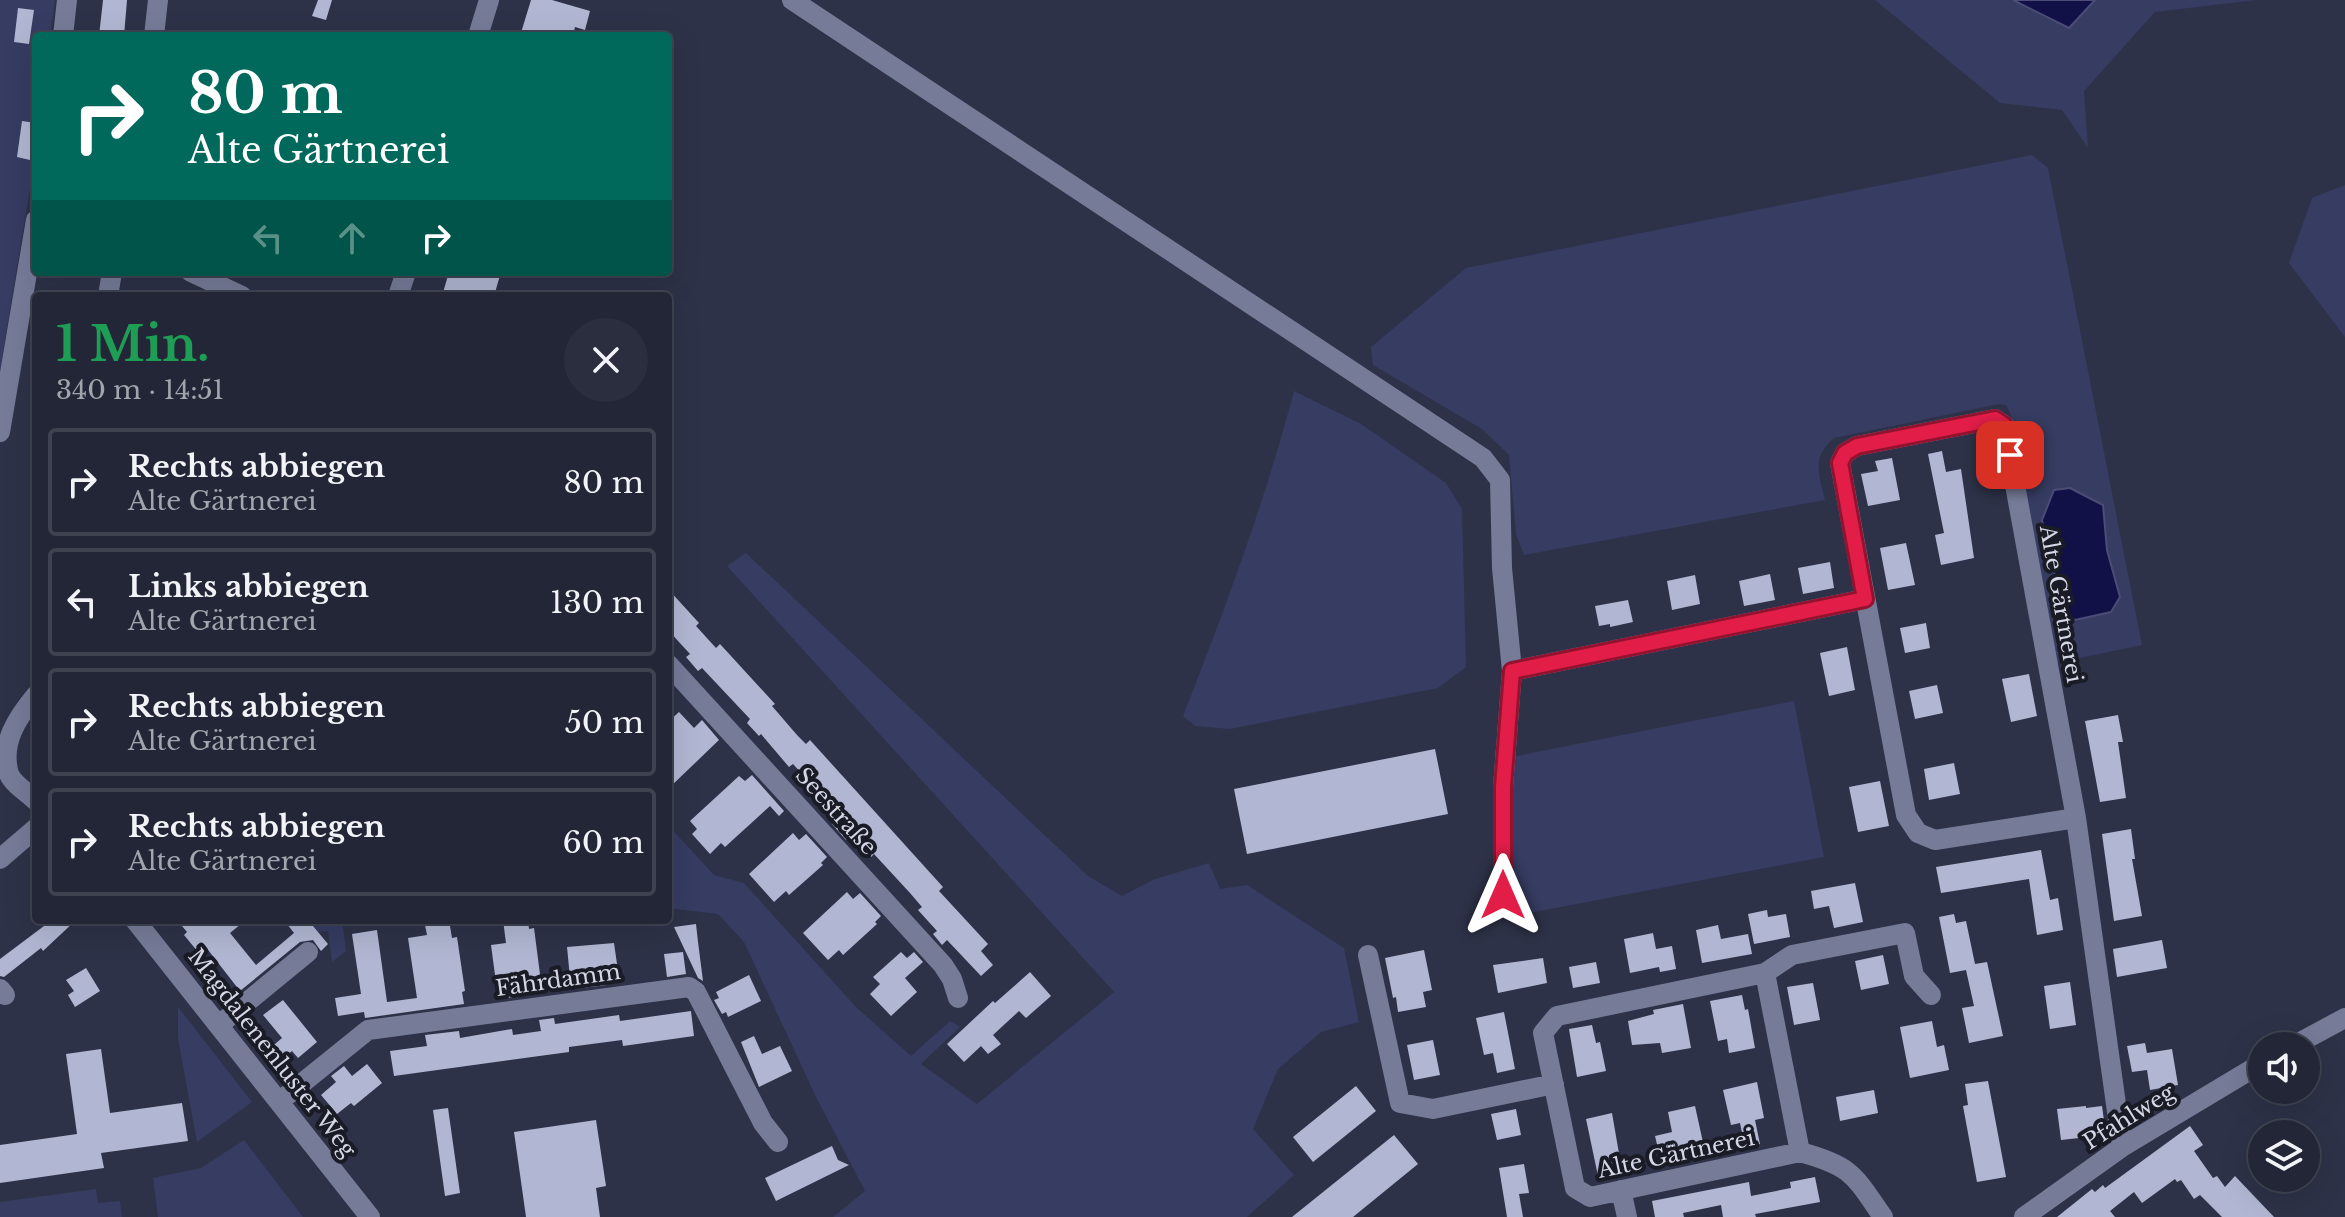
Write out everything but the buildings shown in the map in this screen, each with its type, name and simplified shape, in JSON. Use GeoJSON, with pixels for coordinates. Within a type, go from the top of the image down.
{"type":"FeatureCollection","features":[{"type":"Feature","properties":{"kind":"street"},"geometry":{"type":"LineString","coordinates":[[63,32],[67,0]]}},
{"type":"Feature","properties":{"kind":"street"},"geometry":{"type":"LineString","coordinates":[[154,32],[158,0]]}},
{"type":"Feature","properties":{"kind":"street"},"geometry":{"type":"LineString","coordinates":[[479,32],[489,0]]}},
{"type":"Feature","properties":{"kind":"street"},"geometry":{"type":"LineString","coordinates":[[792,0],[1483,458],[1500,480],[1502,568],[1512,671],[1503,787],[1503,895]]}},
{"type":"Feature","properties":{"kind":"street"},"geometry":{"type":"LineString","coordinates":[[0,432],[32,244]]}},
{"type":"Feature","properties":{"kind":"street"},"geometry":{"type":"LineString","coordinates":[[200,276],[234,292]]}},
{"type":"Feature","properties":{"kind":"street","name":"Alte Gärtnerei"},"geometry":{"type":"LineString","coordinates":[[2076,818],[1935,840],[1918,833],[1906,815],[1840,463],[1845,453],[1857,446],[1995,419],[2004,425],[2076,818],[2122,1147]]}},
{"type":"Feature","properties":{"kind":"street"},"geometry":{"type":"LineString","coordinates":[[1512,671],[1865,599]]}},
{"type":"Feature","properties":{"kind":"street","name":"Seestraße"},"geometry":{"type":"LineString","coordinates":[[672,668],[943,965],[952,979],[958,998]]}},
{"type":"Feature","properties":{"kind":"street"},"geometry":{"type":"LineString","coordinates":[[32,700],[14,722],[4,747],[10,776],[32,797]]}},
{"type":"Feature","properties":{"kind":"street"},"geometry":{"type":"LineString","coordinates":[[0,859],[32,831]]}},
{"type":"Feature","properties":{"kind":"street","name":"Magdalenenluster Weg"},"geometry":{"type":"LineString","coordinates":[[148,925],[219,1025],[370,1217]]}},
{"type":"Feature","properties":{"kind":"street","name":"Alte Gärtnerei"},"geometry":{"type":"LineString","coordinates":[[1800,1152],[1590,1197],[1575,1188],[1543,1033],[1557,1016],[1765,973],[1792,955],[1905,933],[1914,976],[1931,995]]}},
{"type":"Feature","properties":{"kind":"street"},"geometry":{"type":"LineString","coordinates":[[219,1025],[308,952]]}},
{"type":"Feature","properties":{"kind":"street"},"geometry":{"type":"LineString","coordinates":[[1368,955],[1400,1103],[1433,1109],[1554,1084]]}},
{"type":"Feature","properties":{"kind":"street"},"geometry":{"type":"LineString","coordinates":[[1765,973],[1800,1152],[1829,1160],[1854,1175],[1883,1217]]}},
{"type":"Feature","properties":{"kind":"street","name":"Fährdamm"},"geometry":{"type":"LineString","coordinates":[[280,1101],[368,1030],[689,987],[696,992],[763,1123],[778,1142]]}},
{"type":"Feature","properties":{"kind":"street"},"geometry":{"type":"LineString","coordinates":[[2319,1032],[2345,1018]]}},
{"type":"Feature","properties":{"kind":"street","name":"Pfahlweg"},"geometry":{"type":"LineString","coordinates":[[2024,1217],[2122,1147],[2248,1071]]}},
{"type":"Feature","properties":{"kind":"street"},"geometry":{"type":"LineString","coordinates":[[1621,1190],[1627,1217]]}},
{"type":"Feature","properties":{"kind":"shaded area"},"geometry":{"type":"Polygon","coordinates":[[[0,0],[55,0],[51,32],[32,32],[32,176],[0,370],[0,0]]]}},
{"type":"Feature","properties":{"kind":"shaded area"},"geometry":{"type":"Polygon","coordinates":[[[1875,0],[2013,0],[2069,28],[2095,0],[2256,0],[2155,12],[2084,91],[2088,148],[2062,110],[2000,103],[1875,0]]]}},
{"type":"Feature","properties":{"kind":"shaded area"},"geometry":{"type":"Polygon","coordinates":[[[2013,0],[2095,0],[2069,28],[2013,0]]]}},
{"type":"Feature","properties":{"kind":"shaded area"},"geometry":{"type":"Polygon","coordinates":[[[2032,155],[2048,168],[2142,645],[2056,663],[2011,415],[2006,405],[1834,438],[1819,459],[1825,500],[1524,555],[1516,534],[1509,455],[1482,429],[1373,365],[1371,347],[1466,268],[2032,155]]]}},
{"type":"Feature","properties":{"kind":"shaded area"},"geometry":{"type":"Polygon","coordinates":[[[2345,185],[2345,337],[2289,263],[2312,198],[2345,185]]]}},
{"type":"Feature","properties":{"kind":"shaded area"},"geometry":{"type":"Polygon","coordinates":[[[1294,391],[1361,424],[1446,483],[1462,509],[1466,667],[1438,688],[1230,729],[1195,726],[1183,716],[1243,555],[1294,391]]]}},
{"type":"Feature","properties":{"kind":"shaded area"},"geometry":{"type":"Polygon","coordinates":[[[2070,488],[2103,505],[2107,550],[2120,597],[2111,612],[2075,620],[2060,610],[2054,588],[2055,565],[2045,542],[2042,520],[2054,490],[2070,488]]]}},
{"type":"Feature","properties":{"kind":"shaded area"},"geometry":{"type":"Polygon","coordinates":[[[746,553],[1088,876],[1122,896],[1155,879],[1209,863],[1220,889],[1247,885],[1344,948],[1359,1022],[1321,1032],[1278,1069],[1253,1129],[1294,1175],[1247,1217],[833,1217],[865,1191],[816,1097],[744,942],[718,914],[672,908],[672,829],[714,875],[744,883],[856,1007],[911,1056],[950,1021],[960,1027],[921,1064],[977,1104],[1114,992],[727,566],[746,553]]]}},
{"type":"Feature","properties":{"kind":"shaded area"},"geometry":{"type":"Polygon","coordinates":[[[1794,701],[1824,857],[1513,916],[1512,757],[1794,701]]]}},
{"type":"Feature","properties":{"kind":"shaded area"},"geometry":{"type":"Polygon","coordinates":[[[311,924],[343,924],[346,951],[332,962],[328,931],[318,932],[311,924]]]}},
{"type":"Feature","properties":{"kind":"shaded area"},"geometry":{"type":"Polygon","coordinates":[[[178,1007],[252,1102],[197,1142],[178,1039],[178,1007]]]}},
{"type":"Feature","properties":{"kind":"shaded area"},"geometry":{"type":"Polygon","coordinates":[[[244,1140],[303,1217],[158,1217],[153,1178],[201,1168],[244,1140]]]}},
{"type":"Feature","properties":{"kind":"shaded area"},"geometry":{"type":"Polygon","coordinates":[[[96,1189],[98,1203],[120,1201],[122,1217],[0,1217],[0,1202],[96,1189]]]}},
{"type":"Feature","properties":{"kind":"route"},"geometry":{"type":"LineString","coordinates":[[1503,895],[1503,787],[1512,671],[1865,599],[1840,463],[1845,453],[1857,446],[1995,419],[2004,425],[2010,455]]}}]}
